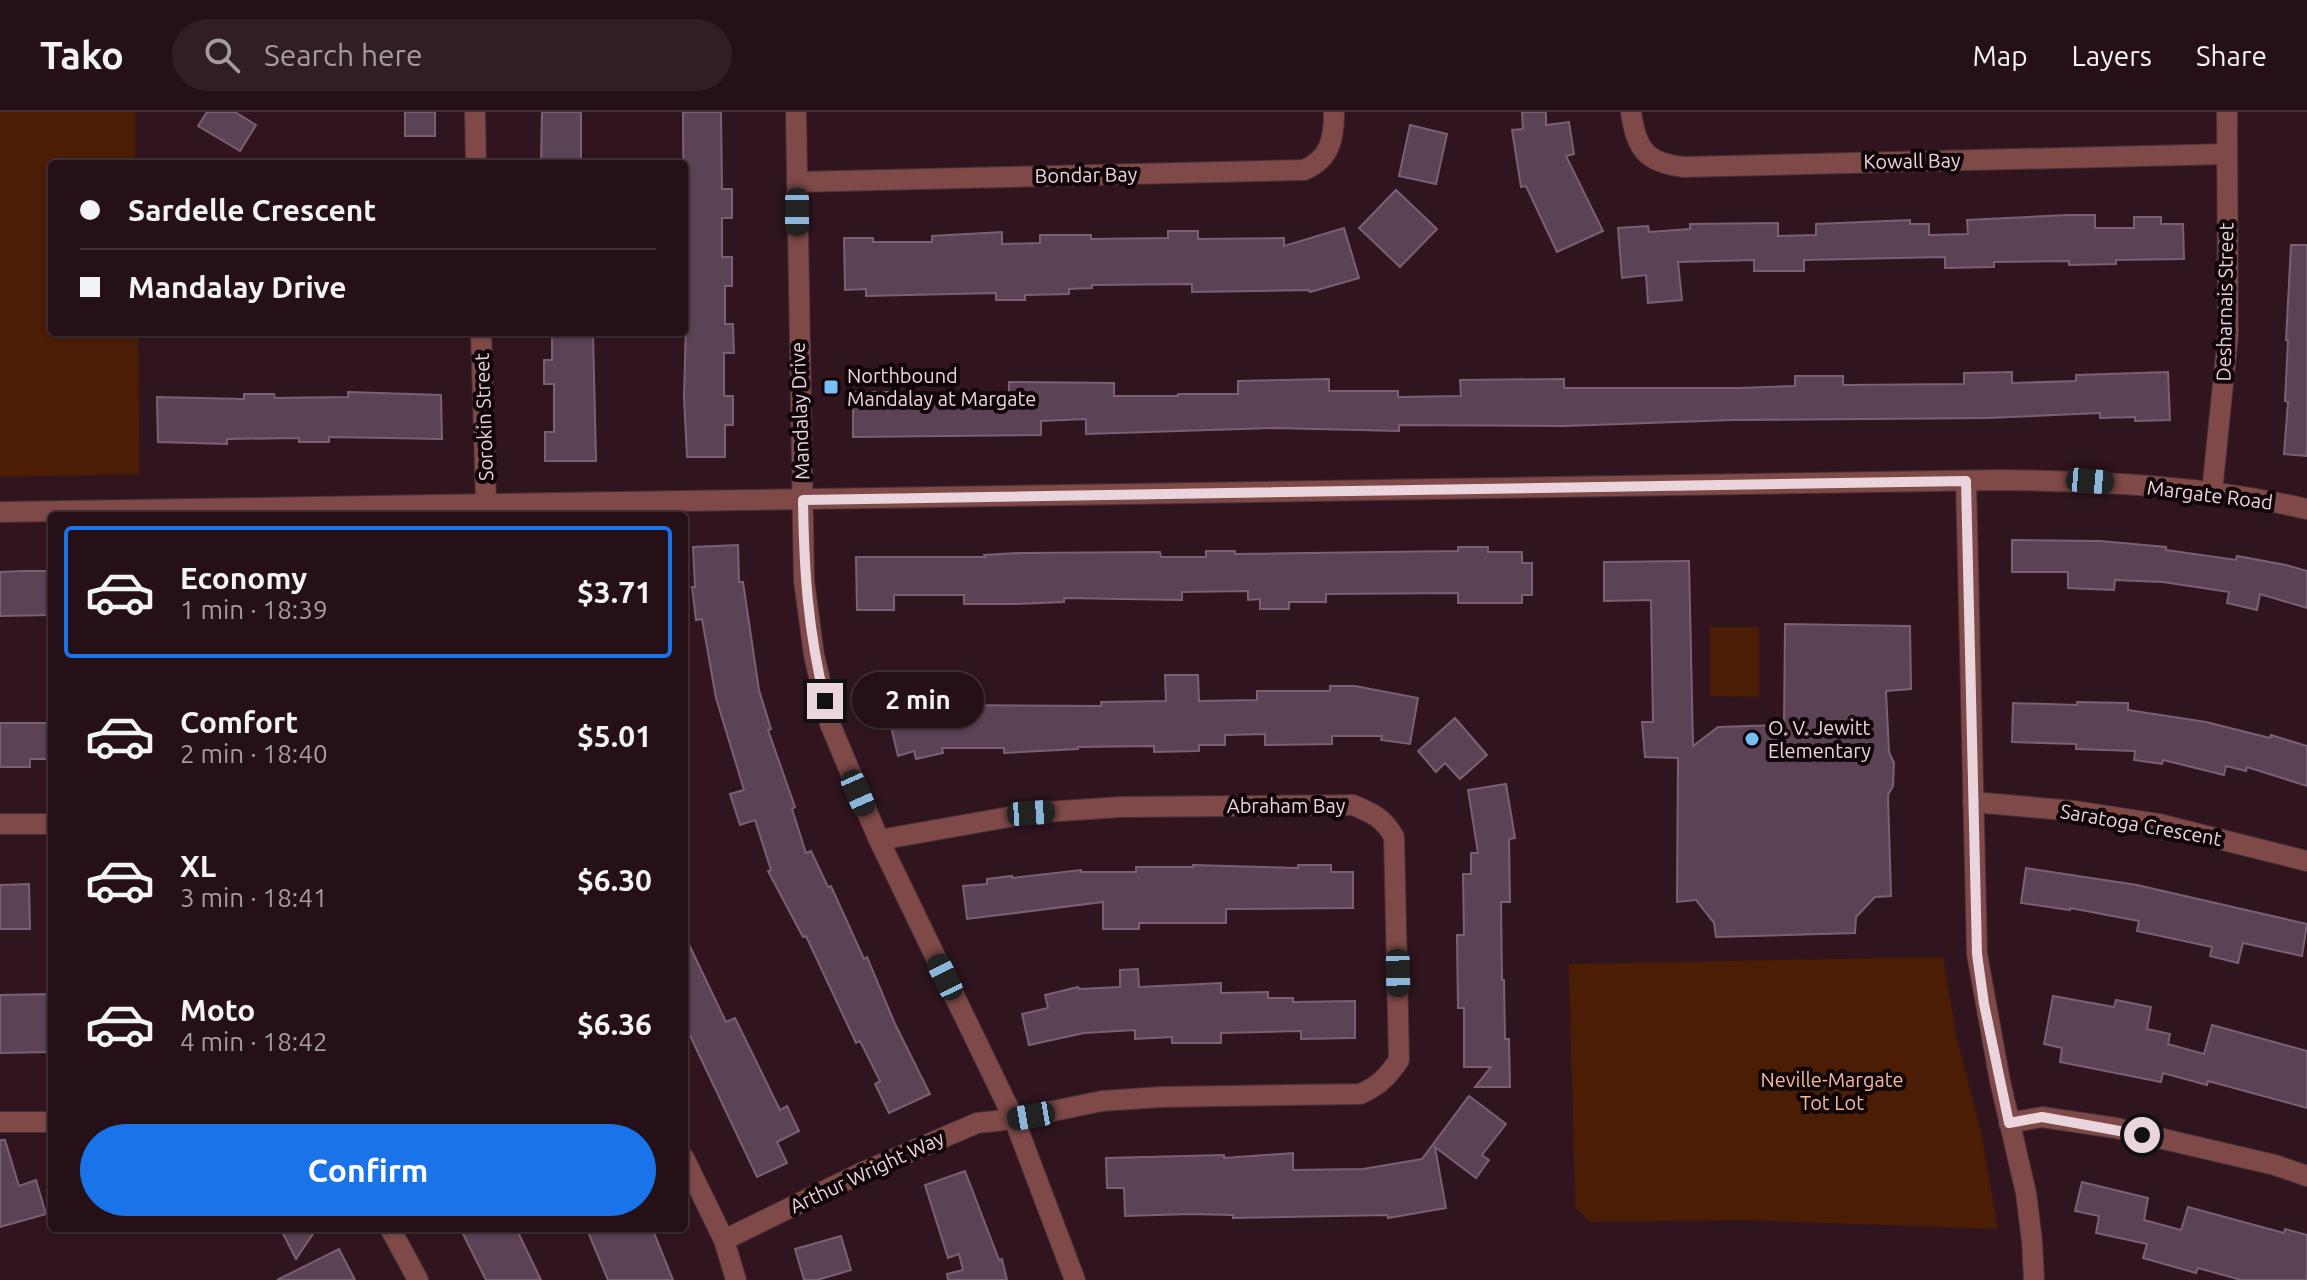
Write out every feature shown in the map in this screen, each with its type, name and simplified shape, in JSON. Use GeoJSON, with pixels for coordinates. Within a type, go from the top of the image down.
{"type":"FeatureCollection","features":[{"type":"Feature","properties":{"kind":"street"},"geometry":{"type":"LineString","coordinates":[[475,112],[476,160]]}},
{"type":"Feature","properties":{"kind":"street","name":"Mandalay Drive"},"geometry":{"type":"LineString","coordinates":[[796,112],[804,581],[814,655],[830,724],[879,840],[1014,1119],[1075,1280]]}},
{"type":"Feature","properties":{"kind":"street","name":"Bondar Bay"},"geometry":{"type":"LineString","coordinates":[[797,182],[1304,170],[1319,163],[1326,153],[1334,132],[1334,112]]}},
{"type":"Feature","properties":{"kind":"street","name":"Kowall Bay"},"geometry":{"type":"LineString","coordinates":[[1631,112],[1634,135],[1643,151],[1660,165],[1684,167],[2227,154]]}},
{"type":"Feature","properties":{"kind":"street","name":"Desharnais Street"},"geometry":{"type":"LineString","coordinates":[[2212,492],[2228,335],[2227,112]]}},
{"type":"Feature","properties":{"kind":"street","name":"Sorokin Street"},"geometry":{"type":"LineString","coordinates":[[481,336],[486,502]]}},
{"type":"Feature","properties":{"kind":"street"},"geometry":{"type":"LineString","coordinates":[[1966,481],[1977,954],[1984,1004],[2026,1193],[2034,1280]]}},
{"type":"Feature","properties":{"kind":"street","name":"Margate Road"},"geometry":{"type":"LineString","coordinates":[[0,512],[1966,481],[2090,481],[2212,492],[2307,509]]}},
{"type":"Feature","properties":{"kind":"street","name":"Saratoga Crescent"},"geometry":{"type":"LineString","coordinates":[[1973,802],[2075,811],[2159,824],[2307,861]]}},
{"type":"Feature","properties":{"kind":"street","name":"Abraham Bay"},"geometry":{"type":"LineString","coordinates":[[879,840],[1031,813],[1120,807],[1331,804],[1353,805],[1376,815],[1387,823],[1394,837],[1399,1060],[1387,1078],[1375,1088],[1360,1094],[1102,1101],[1014,1119]]}},
{"type":"Feature","properties":{"kind":"street"},"geometry":{"type":"LineString","coordinates":[[0,824],[48,824]]}},
{"type":"Feature","properties":{"kind":"street"},"geometry":{"type":"LineString","coordinates":[[2009,1123],[2042,1117],[2116,1128],[2275,1165],[2307,1176]]}},
{"type":"Feature","properties":{"kind":"street","name":"Arthur Wright Way"},"geometry":{"type":"LineString","coordinates":[[724,1240],[922,1145],[977,1123],[1014,1119]]}},
{"type":"Feature","properties":{"kind":"street"},"geometry":{"type":"LineString","coordinates":[[0,1122],[48,1122]]}},
{"type":"Feature","properties":{"kind":"street"},"geometry":{"type":"LineString","coordinates":[[688,1166],[724,1240],[736,1280]]}},
{"type":"Feature","properties":{"kind":"street"},"geometry":{"type":"LineString","coordinates":[[392,1232],[418,1280]]}},
{"type":"Feature","properties":{"kind":"green space"},"geometry":{"type":"Polygon","coordinates":[[[0,112],[135,112],[135,160],[48,160],[48,336],[138,336],[140,474],[0,477],[0,112]]]}},
{"type":"Feature","properties":{"kind":"green space"},"geometry":{"type":"Polygon","coordinates":[[[1710,627],[1759,627],[1759,697],[1710,696],[1710,627]]]}},
{"type":"Feature","properties":{"kind":"green space","name":"Neville-Margate Tot Lot"},"geometry":{"type":"Polygon","coordinates":[[[1943,957],[1957,1039],[1981,1132],[1998,1229],[1742,1220],[1590,1222],[1575,1207],[1569,964],[1943,957]]]}},
{"type":"Feature","properties":{"kind":"building"},"geometry":{"type":"Polygon","coordinates":[[[207,112],[235,112],[256,125],[240,151],[198,126],[207,112]]]}},
{"type":"Feature","properties":{"kind":"building"},"geometry":{"type":"Polygon","coordinates":[[[405,112],[435,112],[435,136],[405,136],[405,112]]]}},
{"type":"Feature","properties":{"kind":"building"},"geometry":{"type":"Polygon","coordinates":[[[542,112],[581,112],[581,160],[541,160],[542,112]]]}},
{"type":"Feature","properties":{"kind":"building"},"geometry":{"type":"Polygon","coordinates":[[[683,112],[721,112],[722,189],[732,189],[732,218],[722,218],[722,257],[732,257],[732,286],[725,286],[725,324],[733,324],[734,353],[724,353],[724,396],[733,396],[733,425],[725,425],[725,457],[687,457],[684,397],[688,336],[688,160],[683,160],[683,112]]]}},
{"type":"Feature","properties":{"kind":"building"},"geometry":{"type":"Polygon","coordinates":[[[1522,112],[1546,112],[1546,125],[1569,122],[1574,154],[1566,156],[1603,231],[1557,252],[1526,186],[1521,187],[1512,130],[1523,129],[1522,112]]]}},
{"type":"Feature","properties":{"kind":"building"},"geometry":{"type":"Polygon","coordinates":[[[1410,125],[1447,134],[1436,184],[1399,176],[1410,125]]]}},
{"type":"Feature","properties":{"kind":"building"},"geometry":{"type":"Polygon","coordinates":[[[1396,190],[1437,229],[1400,267],[1359,228],[1396,190]]]}},
{"type":"Feature","properties":{"kind":"building"},"geometry":{"type":"Polygon","coordinates":[[[2095,215],[2095,228],[2134,228],[2134,217],[2161,217],[2161,224],[2183,224],[2184,259],[2116,260],[2116,264],[2069,265],[2069,261],[1994,262],[1994,267],[1945,268],[1945,257],[1804,260],[1804,271],[1754,271],[1754,260],[1678,262],[1682,300],[1648,303],[1646,275],[1622,278],[1618,228],[1648,226],[1649,232],[1690,229],[1690,224],[1778,223],[1778,236],[1816,235],[1816,224],[1910,220],[1910,224],[1929,224],[1929,235],[1968,234],[1967,220],[2095,215]]]}},
{"type":"Feature","properties":{"kind":"building"},"geometry":{"type":"Polygon","coordinates":[[[1344,228],[1359,278],[1310,292],[1192,292],[1192,284],[1092,285],[1092,288],[1069,289],[1069,294],[1025,295],[1025,300],[996,300],[996,293],[866,296],[866,289],[845,290],[844,238],[873,238],[873,242],[932,242],[932,236],[1002,232],[1002,244],[1040,243],[1040,235],[1091,235],[1091,239],[1168,238],[1168,231],[1198,231],[1198,239],[1284,238],[1284,246],[1344,228]]]}},
{"type":"Feature","properties":{"kind":"building"},"geometry":{"type":"Polygon","coordinates":[[[2291,245],[2307,245],[2307,456],[2284,454],[2291,245]]]}},
{"type":"Feature","properties":{"kind":"building"},"geometry":{"type":"Polygon","coordinates":[[[552,336],[593,336],[596,461],[545,461],[545,432],[554,432],[554,384],[544,384],[544,360],[552,360],[552,336]]]}},
{"type":"Feature","properties":{"kind":"building"},"geometry":{"type":"Polygon","coordinates":[[[2012,372],[2012,383],[2076,381],[2076,375],[2168,372],[2170,420],[2100,418],[2100,413],[1564,426],[1399,425],[1399,431],[1274,428],[1086,434],[1086,419],[1041,421],[1041,435],[853,437],[853,392],[889,392],[889,401],[1009,405],[1009,382],[1114,383],[1114,396],[1178,396],[1238,394],[1238,381],[1329,379],[1329,391],[1398,391],[1398,397],[1461,396],[1460,380],[1564,379],[1564,388],[1740,388],[1795,386],[1795,376],[1843,376],[1843,385],[1964,384],[1964,373],[2012,372]]]}},
{"type":"Feature","properties":{"kind":"building"},"geometry":{"type":"Polygon","coordinates":[[[348,392],[441,395],[442,439],[329,437],[329,442],[299,442],[299,438],[227,439],[227,444],[158,442],[157,397],[244,399],[244,394],[274,394],[275,398],[348,397],[348,392]]]}},
{"type":"Feature","properties":{"kind":"building"},"geometry":{"type":"Polygon","coordinates":[[[2012,540],[2100,541],[2166,547],[2166,550],[2236,560],[2237,556],[2286,565],[2307,571],[2307,608],[2260,594],[2257,610],[2227,603],[2229,592],[2163,582],[2115,580],[2114,590],[2068,588],[2068,572],[2012,572],[2012,540]]]}},
{"type":"Feature","properties":{"kind":"building"},"geometry":{"type":"Polygon","coordinates":[[[738,545],[739,582],[743,582],[759,690],[771,729],[768,730],[795,807],[792,809],[806,853],[811,851],[828,887],[831,886],[930,1094],[889,1113],[875,1084],[880,1081],[860,1041],[856,1043],[806,936],[803,937],[768,871],[771,870],[755,820],[740,825],[730,794],[744,790],[716,698],[702,619],[696,620],[692,587],[695,587],[693,547],[738,545]]]}},
{"type":"Feature","properties":{"kind":"building"},"geometry":{"type":"Polygon","coordinates":[[[1458,547],[1488,547],[1488,552],[1522,552],[1522,563],[1532,563],[1532,595],[1522,595],[1522,603],[1458,603],[1458,593],[1326,594],[1326,602],[1289,602],[1289,609],[1260,609],[1260,599],[1248,600],[1248,591],[1182,592],[1182,600],[1064,598],[1064,602],[1013,604],[964,604],[964,595],[894,595],[894,610],[857,610],[856,557],[1160,552],[1161,557],[1206,557],[1206,551],[1235,551],[1235,554],[1458,551],[1458,547]]]}},
{"type":"Feature","properties":{"kind":"building"},"geometry":{"type":"Polygon","coordinates":[[[1689,561],[1693,746],[1718,727],[1784,725],[1785,624],[1910,626],[1911,689],[1886,691],[1889,752],[1894,763],[1893,786],[1888,795],[1891,896],[1875,897],[1856,917],[1855,933],[1716,937],[1714,923],[1696,900],[1677,902],[1678,758],[1645,757],[1642,722],[1653,722],[1651,600],[1604,601],[1604,562],[1689,561]]]}},
{"type":"Feature","properties":{"kind":"building"},"geometry":{"type":"Polygon","coordinates":[[[48,571],[48,615],[0,616],[0,572],[48,571]]]}},
{"type":"Feature","properties":{"kind":"building"},"geometry":{"type":"Polygon","coordinates":[[[1165,675],[1198,675],[1199,701],[1257,700],[1257,691],[1330,691],[1330,686],[1355,686],[1418,698],[1410,744],[1381,740],[1382,736],[1332,736],[1332,744],[1265,745],[1265,734],[1225,735],[1225,745],[1199,745],[1199,751],[1154,752],[1154,746],[1078,747],[1004,753],[1004,748],[942,748],[943,753],[916,759],[914,751],[898,756],[889,718],[944,705],[1101,706],[1101,702],[1166,701],[1165,675]]]}},
{"type":"Feature","properties":{"kind":"building"},"geometry":{"type":"Polygon","coordinates":[[[2077,702],[2128,703],[2128,710],[2206,722],[2270,738],[2271,735],[2307,746],[2307,786],[2247,767],[2246,771],[2226,766],[2224,775],[2163,760],[2162,764],[2134,760],[2135,751],[2076,749],[2076,744],[2012,742],[2013,703],[2077,705],[2077,702]]]}},
{"type":"Feature","properties":{"kind":"building"},"geometry":{"type":"Polygon","coordinates":[[[1455,718],[1487,755],[1460,779],[1445,763],[1436,772],[1418,751],[1455,718]]]}},
{"type":"Feature","properties":{"kind":"building"},"geometry":{"type":"Polygon","coordinates":[[[0,723],[48,723],[48,759],[30,759],[30,767],[0,767],[0,723]]]}},
{"type":"Feature","properties":{"kind":"building"},"geometry":{"type":"Polygon","coordinates":[[[1506,784],[1515,838],[1509,839],[1510,902],[1501,902],[1502,980],[1505,1039],[1509,1039],[1510,1087],[1475,1087],[1491,1067],[1464,1067],[1464,1008],[1458,1008],[1457,935],[1464,935],[1463,874],[1471,874],[1471,853],[1478,853],[1468,790],[1506,784]]]}},
{"type":"Feature","properties":{"kind":"building"},"geometry":{"type":"Polygon","coordinates":[[[1298,865],[1331,865],[1331,872],[1353,872],[1353,908],[1226,909],[1226,923],[1139,923],[1139,929],[1103,929],[1103,902],[967,919],[963,886],[987,884],[987,879],[1081,870],[1136,872],[1136,867],[1298,868],[1298,865]]]}},
{"type":"Feature","properties":{"kind":"building"},"geometry":{"type":"Polygon","coordinates":[[[2026,868],[2137,885],[2307,924],[2302,956],[2243,943],[2238,963],[2210,956],[2212,947],[2137,931],[2139,921],[2070,908],[2021,903],[2026,868]]]}},
{"type":"Feature","properties":{"kind":"building"},"geometry":{"type":"Polygon","coordinates":[[[29,884],[30,929],[0,929],[0,885],[29,884]]]}},
{"type":"Feature","properties":{"kind":"building"},"geometry":{"type":"Polygon","coordinates":[[[688,942],[726,1022],[735,1018],[780,1110],[787,1106],[799,1131],[777,1142],[787,1163],[757,1177],[688,1031],[688,942]]]}},
{"type":"Feature","properties":{"kind":"building"},"geometry":{"type":"Polygon","coordinates":[[[1138,969],[1139,987],[1221,983],[1221,993],[1268,992],[1268,998],[1293,998],[1293,1002],[1355,1001],[1355,1038],[1301,1039],[1301,1031],[1221,1033],[1221,1043],[1172,1043],[1172,1037],[1135,1039],[1135,1030],[1084,1033],[1029,1045],[1022,1014],[1048,1008],[1045,995],[1078,987],[1120,987],[1120,970],[1138,969]]]}},
{"type":"Feature","properties":{"kind":"building"},"geometry":{"type":"Polygon","coordinates":[[[48,994],[48,1052],[0,1053],[0,995],[48,994]]]}},
{"type":"Feature","properties":{"kind":"building"},"geometry":{"type":"Polygon","coordinates":[[[2053,996],[2114,1007],[2116,1000],[2151,1007],[2147,1029],[2170,1034],[2168,1044],[2204,1054],[2212,1025],[2307,1051],[2307,1108],[2208,1081],[2207,1085],[2163,1073],[2161,1082],[2060,1062],[2062,1048],[2044,1044],[2053,996]]]}},
{"type":"Feature","properties":{"kind":"building"},"geometry":{"type":"Polygon","coordinates":[[[1469,1096],[1506,1124],[1482,1155],[1489,1160],[1476,1178],[1435,1147],[1446,1208],[1388,1218],[1387,1215],[1233,1218],[1233,1215],[1190,1214],[1125,1216],[1124,1188],[1107,1188],[1106,1158],[1224,1155],[1224,1158],[1293,1153],[1293,1170],[1363,1169],[1422,1159],[1469,1096]]]}},
{"type":"Feature","properties":{"kind":"building"},"geometry":{"type":"Polygon","coordinates":[[[0,1140],[5,1140],[19,1186],[36,1180],[46,1214],[0,1227],[0,1140]]]}},
{"type":"Feature","properties":{"kind":"building"},"geometry":{"type":"Polygon","coordinates":[[[965,1171],[999,1260],[1002,1259],[1007,1280],[948,1280],[947,1274],[963,1270],[959,1254],[948,1258],[925,1185],[965,1171]]]}},
{"type":"Feature","properties":{"kind":"building"},"geometry":{"type":"Polygon","coordinates":[[[2082,1182],[2148,1198],[2144,1220],[2181,1230],[2188,1207],[2284,1233],[2285,1229],[2307,1235],[2307,1280],[2241,1280],[2198,1268],[2196,1273],[2143,1258],[2147,1244],[2096,1233],[2099,1216],[2075,1211],[2082,1182]]]}},
{"type":"Feature","properties":{"kind":"building"},"geometry":{"type":"Polygon","coordinates":[[[282,1232],[314,1232],[296,1259],[282,1232]]]}},
{"type":"Feature","properties":{"kind":"building"},"geometry":{"type":"Polygon","coordinates":[[[462,1232],[518,1232],[541,1280],[486,1280],[462,1232]]]}},
{"type":"Feature","properties":{"kind":"building"},"geometry":{"type":"Polygon","coordinates":[[[588,1232],[654,1232],[673,1280],[608,1280],[588,1232]]]}},
{"type":"Feature","properties":{"kind":"building"},"geometry":{"type":"Polygon","coordinates":[[[841,1236],[851,1270],[817,1280],[804,1280],[795,1249],[841,1236]]]}},
{"type":"Feature","properties":{"kind":"building"},"geometry":{"type":"Polygon","coordinates":[[[339,1249],[355,1280],[277,1280],[339,1249]]]}},
{"type":"Feature","properties":{"kind":"place","name":"Northbound Mandalay at Margate"},"geometry":{"type":"Point","coordinates":[831,387]}},
{"type":"Feature","properties":{"kind":"place","name":"O. V. Jewitt Elementary"},"geometry":{"type":"Point","coordinates":[1752,739]}},
{"type":"Feature","properties":{"kind":"route"},"geometry":{"type":"LineString","coordinates":[[825,701],[808,618],[804,581],[803,500],[1966,481],[1977,954],[1984,1004],[2009,1123],[2042,1117],[2142,1135]]}}]}
